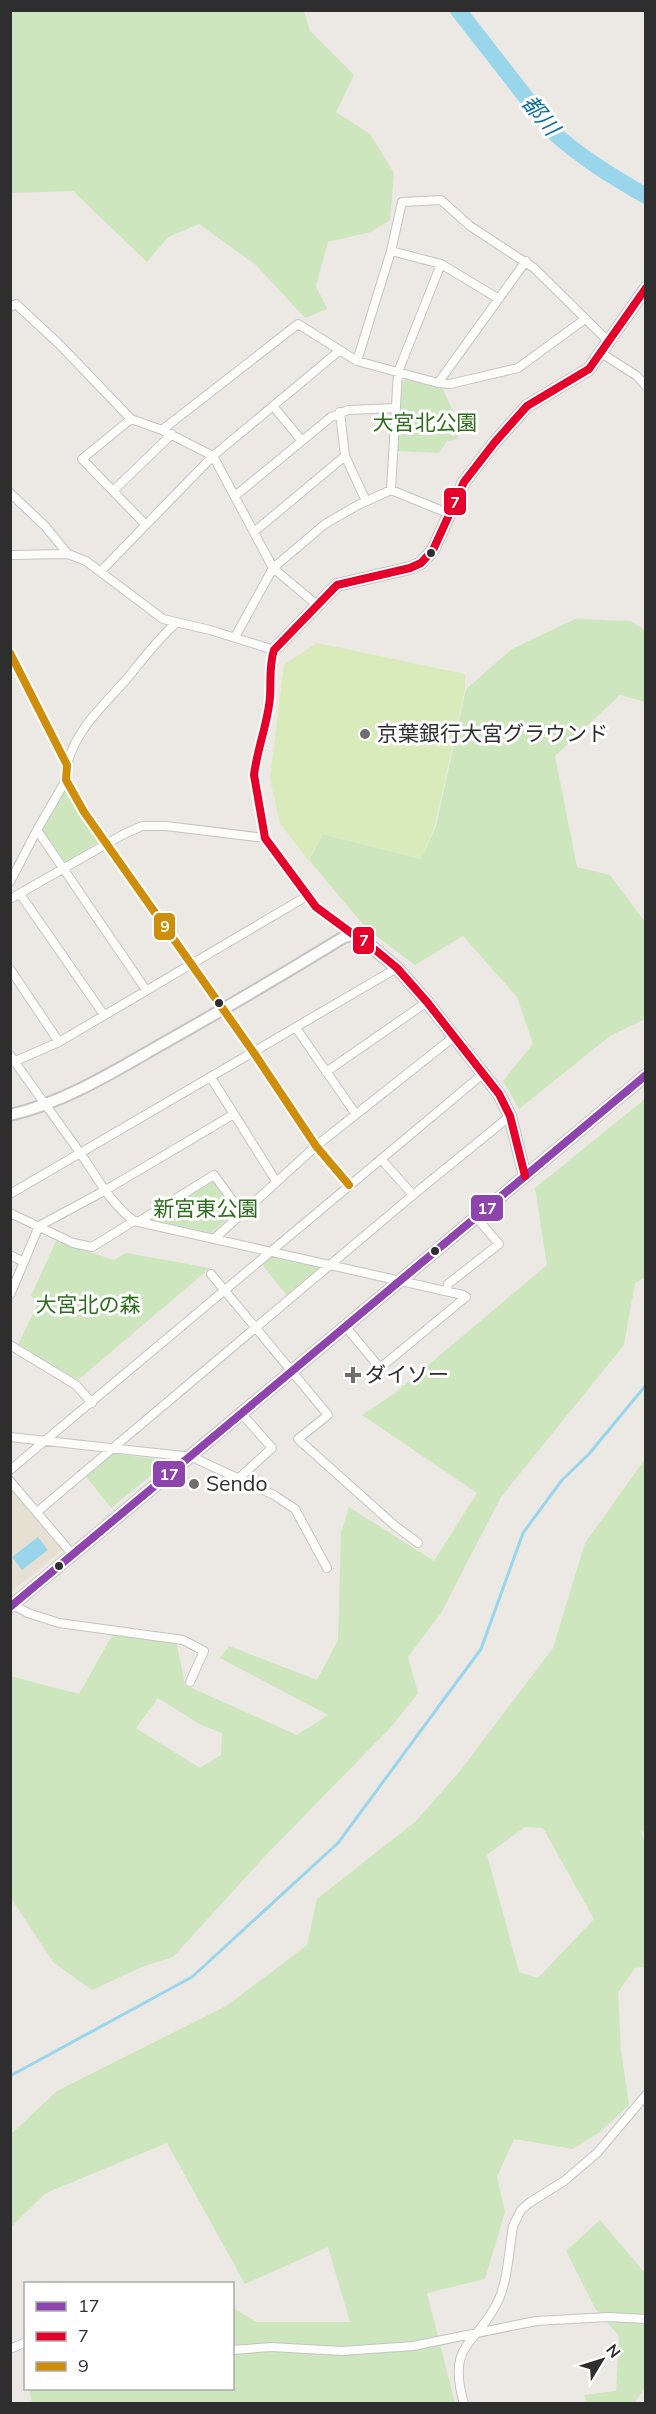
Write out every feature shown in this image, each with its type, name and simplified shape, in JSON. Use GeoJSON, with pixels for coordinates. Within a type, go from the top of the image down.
{"type":"FeatureCollection","features":[{"type":"Feature","properties":{"kind":"street"},"geometry":{"type":"LineString","coordinates":[[357,361],[391,251],[402,202],[441,200],[470,226],[526,261],[609,342]]}},
{"type":"Feature","properties":{"kind":"street"},"geometry":{"type":"LineString","coordinates":[[391,251],[441,264],[499,299]]}},
{"type":"Feature","properties":{"kind":"street"},"geometry":{"type":"LineString","coordinates":[[438,383],[526,261]]}},
{"type":"Feature","properties":{"kind":"street"},"geometry":{"type":"LineString","coordinates":[[391,490],[398,372],[441,264]]}},
{"type":"Feature","properties":{"kind":"street"},"geometry":{"type":"LineString","coordinates":[[525,1176],[510,1116],[499,1094],[484,1073],[397,968],[361,938],[316,907],[265,838],[254,776],[266,722],[270,696],[270,660],[274,650],[337,585],[410,568],[421,563],[433,550],[464,482],[475,467],[519,413],[540,397],[589,369],[645,288]]}},
{"type":"Feature","properties":{"kind":"street"},"geometry":{"type":"LineString","coordinates":[[10,307],[15,304],[59,344],[131,419],[172,434],[213,456],[273,568],[317,605]]}},
{"type":"Feature","properties":{"kind":"street"},"geometry":{"type":"LineString","coordinates":[[162,430],[298,324],[357,361],[438,383],[450,384],[518,368],[585,319]]}},
{"type":"Feature","properties":{"kind":"street"},"geometry":{"type":"LineString","coordinates":[[101,571],[213,456],[339,351]]}},
{"type":"Feature","properties":{"kind":"street"},"geometry":{"type":"LineString","coordinates":[[601,353],[637,375],[645,386]]}},
{"type":"Feature","properties":{"kind":"street"},"geometry":{"type":"LineString","coordinates":[[273,406],[302,441]]}},
{"type":"Feature","properties":{"kind":"street"},"geometry":{"type":"LineString","coordinates":[[235,496],[340,412],[396,408]]}},
{"type":"Feature","properties":{"kind":"street"},"geometry":{"type":"LineString","coordinates":[[340,412],[345,456],[366,501]]}},
{"type":"Feature","properties":{"kind":"street"},"geometry":{"type":"LineString","coordinates":[[131,419],[82,459],[146,525]]}},
{"type":"Feature","properties":{"kind":"street"},"geometry":{"type":"LineString","coordinates":[[113,491],[172,434]]}},
{"type":"Feature","properties":{"kind":"street"},"geometry":{"type":"LineString","coordinates":[[254,532],[345,456]]}},
{"type":"Feature","properties":{"kind":"street"},"geometry":{"type":"LineString","coordinates":[[235,637],[273,568],[325,524],[391,490],[450,514]]}},
{"type":"Feature","properties":{"kind":"street"},"geometry":{"type":"LineString","coordinates":[[10,494],[45,526],[68,554]]}},
{"type":"Feature","properties":{"kind":"street"},"geometry":{"type":"LineString","coordinates":[[10,555],[68,554],[86,561],[101,571],[163,620],[235,637],[274,650]]}},
{"type":"Feature","properties":{"kind":"street"},"geometry":{"type":"LineString","coordinates":[[10,882],[66,780],[71,748],[98,709],[159,639],[176,623]]}},
{"type":"Feature","properties":{"kind":"street"},"geometry":{"type":"LineString","coordinates":[[10,653],[67,765]]}},
{"type":"Feature","properties":{"kind":"street"},"geometry":{"type":"LineString","coordinates":[[66,780],[84,812],[254,1053],[316,1146],[350,1185]]}},
{"type":"Feature","properties":{"kind":"street"},"geometry":{"type":"LineString","coordinates":[[10,899],[142,826],[166,826],[265,838]]}},
{"type":"Feature","properties":{"kind":"street"},"geometry":{"type":"LineString","coordinates":[[37,830],[146,990]]}},
{"type":"Feature","properties":{"kind":"street"},"geometry":{"type":"LineString","coordinates":[[20,894],[104,1015]]}},
{"type":"Feature","properties":{"kind":"street"},"geometry":{"type":"LineString","coordinates":[[307,896],[59,1042],[12,1060],[81,1154],[104,1191],[117,1207],[136,1221],[447,1291],[466,1298],[380,1368],[345,1326]]}},
{"type":"Feature","properties":{"kind":"street"},"geometry":{"type":"LineString","coordinates":[[10,1115],[96,1082],[345,937],[354,935]]}},
{"type":"Feature","properties":{"kind":"street"},"geometry":{"type":"LineString","coordinates":[[10,1194],[397,968]]}},
{"type":"Feature","properties":{"kind":"street"},"geometry":{"type":"LineString","coordinates":[[10,969],[59,1042]]}},
{"type":"Feature","properties":{"kind":"street"},"geometry":{"type":"LineString","coordinates":[[327,1072],[427,1002]]}},
{"type":"Feature","properties":{"kind":"street"},"geometry":{"type":"LineString","coordinates":[[296,1028],[355,1113]]}},
{"type":"Feature","properties":{"kind":"street"},"geometry":{"type":"LineString","coordinates":[[215,1238],[241,1212],[355,1113],[454,1036]]}},
{"type":"Feature","properties":{"kind":"street"},"geometry":{"type":"LineString","coordinates":[[10,1470],[484,1073]]}},
{"type":"Feature","properties":{"kind":"street"},"geometry":{"type":"LineString","coordinates":[[190,1682],[204,1651],[183,1640],[59,1623],[12,1606],[645,1075]]}},
{"type":"Feature","properties":{"kind":"street"},"geometry":{"type":"LineString","coordinates":[[211,1078],[276,1181]]}},
{"type":"Feature","properties":{"kind":"street"},"geometry":{"type":"LineString","coordinates":[[10,1295],[39,1226],[104,1191],[234,1114]]}},
{"type":"Feature","properties":{"kind":"street"},"geometry":{"type":"LineString","coordinates":[[37,1512],[255,1327],[510,1116]]}},
{"type":"Feature","properties":{"kind":"street"},"geometry":{"type":"LineString","coordinates":[[381,1159],[413,1195]]}},
{"type":"Feature","properties":{"kind":"street"},"geometry":{"type":"LineString","coordinates":[[10,1213],[73,1243],[92,1247],[214,1175],[241,1212]]}},
{"type":"Feature","properties":{"kind":"street"},"geometry":{"type":"LineString","coordinates":[[447,1291],[448,1284],[499,1244],[475,1216]]}},
{"type":"Feature","properties":{"kind":"street"},"geometry":{"type":"LineString","coordinates":[[10,1255],[24,1262]]}},
{"type":"Feature","properties":{"kind":"street"},"geometry":{"type":"LineString","coordinates":[[211,1274],[328,1414],[298,1439],[394,1525],[418,1543]]}},
{"type":"Feature","properties":{"kind":"street"},"geometry":{"type":"LineString","coordinates":[[10,1345],[76,1385],[92,1403]]}},
{"type":"Feature","properties":{"kind":"street"},"geometry":{"type":"LineString","coordinates":[[238,1479],[272,1448],[242,1414]]}},
{"type":"Feature","properties":{"kind":"street"},"geometry":{"type":"LineString","coordinates":[[10,1437],[192,1457],[274,1495],[295,1509],[327,1568]]}},
{"type":"Feature","properties":{"kind":"street"},"geometry":{"type":"LineString","coordinates":[[10,1481],[73,1555]]}},
{"type":"Feature","properties":{"kind":"street"},"geometry":{"type":"LineString","coordinates":[[464,2403],[457,2373],[459,2360],[498,2301],[502,2291],[513,2226],[522,2210],[586,2164],[645,2095]]}},
{"type":"Feature","properties":{"kind":"street"},"geometry":{"type":"LineString","coordinates":[[234,2350],[271,2347],[354,2350],[413,2346],[536,2321],[608,2317],[645,2319]]}},
{"type":"Feature","properties":{"kind":"street"},"geometry":{"type":"LineString","coordinates":[[10,2349],[24,2343]]}},
{"type":"Feature","properties":{"kind":"shaded area"},"geometry":{"type":"Polygon","coordinates":[[[10,1486],[63,1549],[11,1593],[10,1593],[10,1486]]]}},
{"type":"Feature","properties":{"kind":"green space"},"geometry":{"type":"Polygon","coordinates":[[[10,11],[304,11],[310,31],[354,75],[336,112],[370,134],[394,173],[390,220],[371,232],[328,242],[316,286],[327,309],[305,318],[256,265],[199,224],[168,237],[147,262],[73,191],[11,193],[10,11]]]}},
{"type":"Feature","properties":{"kind":"green space","name":"大宮北公園"},"geometry":{"type":"Polygon","coordinates":[[[406,379],[442,388],[452,409],[450,417],[457,428],[458,439],[447,441],[439,453],[397,451],[400,385],[406,379]]]}},
{"type":"Feature","properties":{"kind":"green space"},"geometry":{"type":"Polygon","coordinates":[[[575,619],[631,621],[645,630],[645,702],[620,695],[555,756],[577,867],[610,875],[645,922],[645,1019],[610,1036],[519,1109],[503,1081],[533,1044],[517,997],[463,936],[415,965],[366,928],[309,860],[323,834],[421,859],[436,826],[466,689],[512,649],[575,619]]]}},
{"type":"Feature","properties":{"kind":"green space","name":"京葉銀行大宮グラウンド"},"geometry":{"type":"Polygon","coordinates":[[[317,643],[465,674],[465,689],[435,825],[421,859],[323,834],[308,860],[280,823],[270,779],[284,665],[317,643]]]}},
{"type":"Feature","properties":{"kind":"green space"},"geometry":{"type":"Polygon","coordinates":[[[66,784],[100,841],[66,862],[62,860],[40,830],[66,784]]]}},
{"type":"Feature","properties":{"kind":"green space"},"geometry":{"type":"Polygon","coordinates":[[[645,1099],[645,1278],[635,1283],[624,1345],[501,1497],[441,1613],[408,1657],[418,1693],[392,1726],[267,1854],[173,1957],[144,1966],[92,1990],[53,1962],[11,1898],[10,1676],[79,1694],[113,1634],[176,1640],[185,1685],[297,1735],[328,1715],[220,1658],[229,1646],[317,1680],[338,1640],[341,1533],[349,1507],[434,1561],[477,1493],[362,1415],[395,1393],[547,1265],[535,1188],[645,1099]],[[158,1698],[136,1728],[200,1768],[221,1755],[222,1733],[201,1725],[158,1698]]]}},
{"type":"Feature","properties":{"kind":"green space","name":"新宮東公園"},"geometry":{"type":"Polygon","coordinates":[[[213,1180],[235,1208],[234,1213],[212,1233],[150,1220],[150,1217],[213,1180]]]}},
{"type":"Feature","properties":{"kind":"green space","name":"大宮北の森"},"geometry":{"type":"Polygon","coordinates":[[[56,1241],[114,1260],[126,1253],[210,1268],[78,1380],[18,1345],[38,1303],[31,1296],[56,1241]]]}},
{"type":"Feature","properties":{"kind":"green space"},"geometry":{"type":"Polygon","coordinates":[[[270,1255],[319,1266],[319,1271],[288,1297],[261,1263],[270,1255]]]}},
{"type":"Feature","properties":{"kind":"green space"},"geometry":{"type":"Polygon","coordinates":[[[111,1453],[169,1461],[111,1508],[84,1474],[111,1453]]]}},
{"type":"Feature","properties":{"kind":"green space"},"geometry":{"type":"Polygon","coordinates":[[[645,1459],[645,1834],[641,1830],[646,1848],[645,1967],[635,1968],[618,1992],[621,2050],[629,2105],[600,2132],[573,2149],[514,2139],[497,2177],[505,2212],[485,2279],[427,2293],[455,2403],[32,2403],[29,2390],[234,2390],[234,2309],[257,2322],[350,2322],[328,2247],[245,2284],[167,2143],[46,2193],[11,2227],[11,2134],[57,2091],[226,2006],[307,1945],[317,1899],[416,1821],[460,1771],[553,1648],[585,1543],[645,1459]],[[525,1827],[487,1855],[519,1972],[538,1978],[594,1919],[543,1828],[525,1827]]]}},
{"type":"Feature","properties":{"kind":"green space"},"geometry":{"type":"Polygon","coordinates":[[[600,2220],[645,2273],[645,2387],[635,2403],[587,2403],[584,2395],[616,2391],[619,2336],[595,2308],[566,2251],[600,2220]]]}},
{"type":"Feature","properties":{"kind":"water"},"geometry":{"type":"Polygon","coordinates":[[[38,1537],[48,1550],[22,1570],[12,1557],[38,1537]]]}},
{"type":"Feature","properties":{"kind":"waterway","name":"都川"},"geometry":{"type":"LineString","coordinates":[[458,10],[553,132],[609,174],[646,196]]}},
{"type":"Feature","properties":{"kind":"waterway"},"geometry":{"type":"LineString","coordinates":[[10,2076],[192,1977],[338,1843],[481,1649],[523,1533],[562,1480],[589,1454],[646,1385]]}},
{"type":"Feature","properties":{"kind":"transit line","name":"7"},"geometry":{"type":"LineString","coordinates":[[525,1176],[510,1116],[499,1094],[427,1002],[397,968],[361,938],[316,907],[265,838],[254,775],[269,707],[274,650],[337,585],[410,568],[421,563],[433,550],[464,482],[495,442],[527,406],[589,369],[646,288]]}},
{"type":"Feature","properties":{"kind":"transit line","name":"9"},"geometry":{"type":"LineString","coordinates":[[10,653],[67,765],[66,780],[84,812],[254,1053],[316,1146],[349,1185]]}},
{"type":"Feature","properties":{"kind":"transit line","name":"17"},"geometry":{"type":"LineString","coordinates":[[10,1607],[646,1075]]}},
{"type":"Feature","properties":{"kind":"place","name":"京葉銀行大宮グラウンド"},"geometry":{"type":"Point","coordinates":[365,734]}},
{"type":"Feature","properties":{"kind":"place","name":"ダイソー"},"geometry":{"type":"Point","coordinates":[353,1375]}},
{"type":"Feature","properties":{"kind":"place","name":"Sendo"},"geometry":{"type":"Point","coordinates":[194,1484]}}]}
